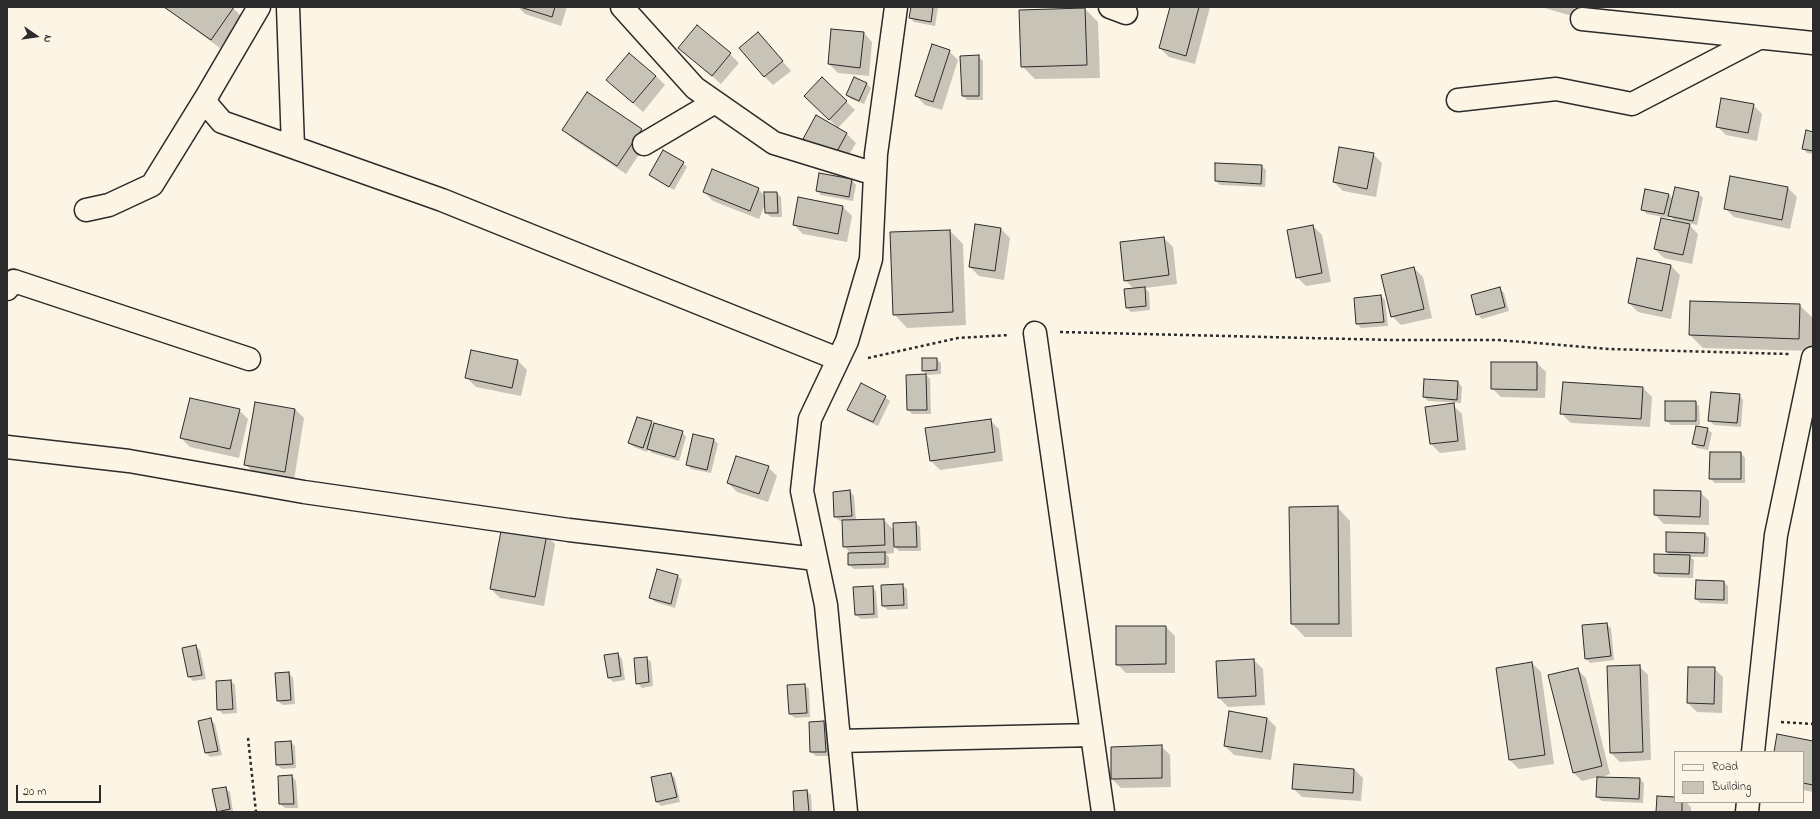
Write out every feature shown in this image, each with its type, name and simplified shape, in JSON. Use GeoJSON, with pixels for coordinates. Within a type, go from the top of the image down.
{"type":"FeatureCollection","features":[{"type":"Feature","properties":{"kind":"street"},"geometry":{"type":"LineString","coordinates":[[259,7],[204,101],[222,122],[442,200],[838,359]]}},
{"type":"Feature","properties":{"kind":"street"},"geometry":{"type":"LineString","coordinates":[[288,7],[293,147]]}},
{"type":"Feature","properties":{"kind":"street"},"geometry":{"type":"LineString","coordinates":[[622,7],[695,88],[774,143],[875,174]]}},
{"type":"Feature","properties":{"kind":"street"},"geometry":{"type":"LineString","coordinates":[[846,812],[826,605],[802,491],[810,419],[847,341],[871,259],[875,174],[896,7]]}},
{"type":"Feature","properties":{"kind":"street"},"geometry":{"type":"LineString","coordinates":[[1582,19],[1813,43]]}},
{"type":"Feature","properties":{"kind":"street"},"geometry":{"type":"LineString","coordinates":[[1458,100],[1556,89],[1632,104],[1759,38]]}},
{"type":"Feature","properties":{"kind":"street"},"geometry":{"type":"LineString","coordinates":[[86,210],[109,205],[152,185],[210,91]]}},
{"type":"Feature","properties":{"kind":"street"},"geometry":{"type":"LineString","coordinates":[[644,144],[715,102]]}},
{"type":"Feature","properties":{"kind":"street"},"geometry":{"type":"LineString","coordinates":[[7,288],[14,281],[249,359]]}},
{"type":"Feature","properties":{"kind":"street"},"geometry":{"type":"LineString","coordinates":[[1035,333],[1103,812]]}},
{"type":"Feature","properties":{"kind":"street"},"geometry":{"type":"LineString","coordinates":[[1753,751],[1776,535],[1813,358]]}},
{"type":"Feature","properties":{"kind":"street"},"geometry":{"type":"LineString","coordinates":[[7,447],[129,461],[304,492],[569,530],[816,559]]}},
{"type":"Feature","properties":{"kind":"street"},"geometry":{"type":"LineString","coordinates":[[839,741],[1092,734]]}},
{"type":"Feature","properties":{"kind":"path"},"geometry":{"type":"LineString","coordinates":[[867,358],[958,338],[1035,333],[1392,340],[1499,340],[1609,349],[1790,354]]}},
{"type":"Feature","properties":{"kind":"path"},"geometry":{"type":"LineString","coordinates":[[1757,718],[1767,721],[1813,724]]}},
{"type":"Feature","properties":{"kind":"path"},"geometry":{"type":"LineString","coordinates":[[248,738],[256,812]]}},
{"type":"Feature","properties":{"kind":"building"},"geometry":{"type":"Polygon","coordinates":[[[164,7],[234,7],[211,40],[164,7]]]}},
{"type":"Feature","properties":{"kind":"building"},"geometry":{"type":"Polygon","coordinates":[[[520,7],[555,7],[552,17],[520,7]]]}},
{"type":"Feature","properties":{"kind":"building"},"geometry":{"type":"Polygon","coordinates":[[[911,7],[933,7],[931,22],[909,18],[911,7]]]}},
{"type":"Feature","properties":{"kind":"building"},"geometry":{"type":"Polygon","coordinates":[[[1170,7],[1199,7],[1186,56],[1159,48],[1170,7]]]}},
{"type":"Feature","properties":{"kind":"building"},"geometry":{"type":"Polygon","coordinates":[[[1085,8],[1087,65],[1021,67],[1019,10],[1085,8]]]}},
{"type":"Feature","properties":{"kind":"building"},"geometry":{"type":"Polygon","coordinates":[[[697,25],[731,53],[712,76],[678,48],[697,25]]]}},
{"type":"Feature","properties":{"kind":"building"},"geometry":{"type":"Polygon","coordinates":[[[831,29],[864,32],[860,68],[828,64],[831,29]]]}},
{"type":"Feature","properties":{"kind":"building"},"geometry":{"type":"Polygon","coordinates":[[[758,32],[783,61],[764,77],[739,48],[758,32]]]}},
{"type":"Feature","properties":{"kind":"building"},"geometry":{"type":"Polygon","coordinates":[[[932,44],[950,50],[933,102],[915,96],[932,44]]]}},
{"type":"Feature","properties":{"kind":"building"},"geometry":{"type":"Polygon","coordinates":[[[629,53],[656,76],[633,103],[606,80],[629,53]]]}},
{"type":"Feature","properties":{"kind":"building"},"geometry":{"type":"Polygon","coordinates":[[[979,55],[979,96],[962,96],[960,56],[979,55]]]}},
{"type":"Feature","properties":{"kind":"building"},"geometry":{"type":"Polygon","coordinates":[[[822,77],[847,101],[829,120],[804,96],[822,77]]]}},
{"type":"Feature","properties":{"kind":"building"},"geometry":{"type":"Polygon","coordinates":[[[854,77],[867,83],[859,101],[846,95],[854,77]]]}},
{"type":"Feature","properties":{"kind":"building"},"geometry":{"type":"Polygon","coordinates":[[[587,92],[642,129],[617,166],[562,130],[587,92]]]}},
{"type":"Feature","properties":{"kind":"building"},"geometry":{"type":"Polygon","coordinates":[[[1721,98],[1754,104],[1748,133],[1716,127],[1721,98]]]}},
{"type":"Feature","properties":{"kind":"building"},"geometry":{"type":"Polygon","coordinates":[[[816,115],[847,133],[834,157],[803,139],[816,115]]]}},
{"type":"Feature","properties":{"kind":"building"},"geometry":{"type":"Polygon","coordinates":[[[1806,130],[1813,132],[1813,151],[1802,149],[1806,130]]]}},
{"type":"Feature","properties":{"kind":"building"},"geometry":{"type":"Polygon","coordinates":[[[1339,147],[1374,153],[1367,189],[1333,182],[1339,147]]]}},
{"type":"Feature","properties":{"kind":"building"},"geometry":{"type":"Polygon","coordinates":[[[663,150],[684,162],[669,187],[649,175],[663,150]]]}},
{"type":"Feature","properties":{"kind":"building"},"geometry":{"type":"Polygon","coordinates":[[[1215,163],[1262,165],[1261,184],[1215,181],[1215,163]]]}},
{"type":"Feature","properties":{"kind":"building"},"geometry":{"type":"Polygon","coordinates":[[[712,169],[759,188],[750,211],[703,192],[712,169]]]}},
{"type":"Feature","properties":{"kind":"building"},"geometry":{"type":"Polygon","coordinates":[[[819,173],[852,179],[849,197],[816,191],[819,173]]]}},
{"type":"Feature","properties":{"kind":"building"},"geometry":{"type":"Polygon","coordinates":[[[1730,176],[1788,187],[1782,220],[1724,209],[1730,176]]]}},
{"type":"Feature","properties":{"kind":"building"},"geometry":{"type":"Polygon","coordinates":[[[1675,187],[1699,192],[1693,221],[1668,216],[1675,187]]]}},
{"type":"Feature","properties":{"kind":"building"},"geometry":{"type":"Polygon","coordinates":[[[1645,189],[1669,194],[1664,214],[1641,210],[1645,189]]]}},
{"type":"Feature","properties":{"kind":"building"},"geometry":{"type":"Polygon","coordinates":[[[764,192],[777,192],[778,213],[765,213],[764,192]]]}},
{"type":"Feature","properties":{"kind":"building"},"geometry":{"type":"Polygon","coordinates":[[[798,197],[843,206],[838,234],[793,225],[798,197]]]}},
{"type":"Feature","properties":{"kind":"building"},"geometry":{"type":"Polygon","coordinates":[[[1661,218],[1690,224],[1683,255],[1654,249],[1661,218]]]}},
{"type":"Feature","properties":{"kind":"building"},"geometry":{"type":"Polygon","coordinates":[[[975,224],[1001,228],[995,271],[969,267],[975,224]]]}},
{"type":"Feature","properties":{"kind":"building"},"geometry":{"type":"Polygon","coordinates":[[[1313,225],[1322,273],[1296,278],[1287,230],[1313,225]]]}},
{"type":"Feature","properties":{"kind":"building"},"geometry":{"type":"Polygon","coordinates":[[[950,230],[953,312],[893,315],[890,232],[950,230]]]}},
{"type":"Feature","properties":{"kind":"building"},"geometry":{"type":"Polygon","coordinates":[[[1164,237],[1169,275],[1124,281],[1120,242],[1164,237]]]}},
{"type":"Feature","properties":{"kind":"building"},"geometry":{"type":"Polygon","coordinates":[[[1637,258],[1671,265],[1662,311],[1628,303],[1637,258]]]}},
{"type":"Feature","properties":{"kind":"building"},"geometry":{"type":"Polygon","coordinates":[[[1414,267],[1424,309],[1391,317],[1381,275],[1414,267]]]}},
{"type":"Feature","properties":{"kind":"building"},"geometry":{"type":"Polygon","coordinates":[[[1145,287],[1146,306],[1126,308],[1124,289],[1145,287]]]}},
{"type":"Feature","properties":{"kind":"building"},"geometry":{"type":"Polygon","coordinates":[[[1500,287],[1505,307],[1476,315],[1471,295],[1500,287]]]}},
{"type":"Feature","properties":{"kind":"building"},"geometry":{"type":"Polygon","coordinates":[[[1381,295],[1384,322],[1356,324],[1354,298],[1381,295]]]}},
{"type":"Feature","properties":{"kind":"building"},"geometry":{"type":"Polygon","coordinates":[[[1690,301],[1800,304],[1799,339],[1689,335],[1690,301]]]}},
{"type":"Feature","properties":{"kind":"building"},"geometry":{"type":"Polygon","coordinates":[[[471,350],[518,360],[512,388],[465,378],[471,350]]]}},
{"type":"Feature","properties":{"kind":"building"},"geometry":{"type":"Polygon","coordinates":[[[922,358],[937,358],[937,370],[922,371],[922,358]]]}},
{"type":"Feature","properties":{"kind":"building"},"geometry":{"type":"Polygon","coordinates":[[[1491,362],[1537,362],[1537,390],[1491,389],[1491,362]]]}},
{"type":"Feature","properties":{"kind":"building"},"geometry":{"type":"Polygon","coordinates":[[[926,374],[927,410],[907,410],[906,375],[926,374]]]}},
{"type":"Feature","properties":{"kind":"building"},"geometry":{"type":"Polygon","coordinates":[[[1424,379],[1458,381],[1457,400],[1423,397],[1424,379]]]}},
{"type":"Feature","properties":{"kind":"building"},"geometry":{"type":"Polygon","coordinates":[[[1563,382],[1643,387],[1641,419],[1560,414],[1563,382]]]}},
{"type":"Feature","properties":{"kind":"building"},"geometry":{"type":"Polygon","coordinates":[[[861,383],[886,396],[873,422],[847,410],[861,383]]]}},
{"type":"Feature","properties":{"kind":"building"},"geometry":{"type":"Polygon","coordinates":[[[1711,392],[1740,394],[1737,423],[1708,421],[1711,392]]]}},
{"type":"Feature","properties":{"kind":"building"},"geometry":{"type":"Polygon","coordinates":[[[190,398],[240,409],[230,449],[180,438],[190,398]]]}},
{"type":"Feature","properties":{"kind":"building"},"geometry":{"type":"Polygon","coordinates":[[[1665,401],[1696,401],[1696,421],[1665,421],[1665,401]]]}},
{"type":"Feature","properties":{"kind":"building"},"geometry":{"type":"Polygon","coordinates":[[[255,402],[295,409],[285,472],[244,465],[255,402]]]}},
{"type":"Feature","properties":{"kind":"building"},"geometry":{"type":"Polygon","coordinates":[[[1454,403],[1458,441],[1430,444],[1425,407],[1454,403]]]}},
{"type":"Feature","properties":{"kind":"building"},"geometry":{"type":"Polygon","coordinates":[[[637,417],[652,421],[643,448],[628,443],[637,417]]]}},
{"type":"Feature","properties":{"kind":"building"},"geometry":{"type":"Polygon","coordinates":[[[991,419],[995,452],[930,461],[925,428],[991,419]]]}},
{"type":"Feature","properties":{"kind":"building"},"geometry":{"type":"Polygon","coordinates":[[[654,423],[683,431],[675,457],[647,449],[654,423]]]}},
{"type":"Feature","properties":{"kind":"building"},"geometry":{"type":"Polygon","coordinates":[[[1696,426],[1708,428],[1704,446],[1692,444],[1696,426]]]}},
{"type":"Feature","properties":{"kind":"building"},"geometry":{"type":"Polygon","coordinates":[[[693,434],[714,439],[707,470],[686,465],[693,434]]]}},
{"type":"Feature","properties":{"kind":"building"},"geometry":{"type":"Polygon","coordinates":[[[1710,452],[1741,452],[1741,479],[1709,479],[1710,452]]]}},
{"type":"Feature","properties":{"kind":"building"},"geometry":{"type":"Polygon","coordinates":[[[736,456],[769,466],[759,494],[727,483],[736,456]]]}},
{"type":"Feature","properties":{"kind":"building"},"geometry":{"type":"Polygon","coordinates":[[[850,490],[852,516],[834,517],[833,492],[850,490]]]}},
{"type":"Feature","properties":{"kind":"building"},"geometry":{"type":"Polygon","coordinates":[[[1654,490],[1701,491],[1700,517],[1654,515],[1654,490]]]}},
{"type":"Feature","properties":{"kind":"building"},"geometry":{"type":"Polygon","coordinates":[[[1338,506],[1339,624],[1291,624],[1289,507],[1338,506]]]}},
{"type":"Feature","properties":{"kind":"building"},"geometry":{"type":"Polygon","coordinates":[[[884,519],[885,545],[843,547],[842,520],[884,519]]]}},
{"type":"Feature","properties":{"kind":"building"},"geometry":{"type":"Polygon","coordinates":[[[916,522],[917,547],[894,547],[893,523],[916,522]]]}},
{"type":"Feature","properties":{"kind":"building"},"geometry":{"type":"Polygon","coordinates":[[[502,526],[547,534],[535,597],[490,589],[502,526]]]}},
{"type":"Feature","properties":{"kind":"building"},"geometry":{"type":"Polygon","coordinates":[[[1666,532],[1705,533],[1704,553],[1666,552],[1666,532]]]}},
{"type":"Feature","properties":{"kind":"building"},"geometry":{"type":"Polygon","coordinates":[[[885,552],[885,564],[848,565],[848,553],[885,552]]]}},
{"type":"Feature","properties":{"kind":"building"},"geometry":{"type":"Polygon","coordinates":[[[1654,554],[1690,555],[1689,574],[1654,573],[1654,554]]]}},
{"type":"Feature","properties":{"kind":"building"},"geometry":{"type":"Polygon","coordinates":[[[657,569],[678,575],[671,604],[649,598],[657,569]]]}},
{"type":"Feature","properties":{"kind":"building"},"geometry":{"type":"Polygon","coordinates":[[[1696,580],[1724,581],[1724,600],[1695,599],[1696,580]]]}},
{"type":"Feature","properties":{"kind":"building"},"geometry":{"type":"Polygon","coordinates":[[[903,584],[904,605],[882,606],[881,585],[903,584]]]}},
{"type":"Feature","properties":{"kind":"building"},"geometry":{"type":"Polygon","coordinates":[[[873,586],[874,614],[855,615],[853,587],[873,586]]]}},
{"type":"Feature","properties":{"kind":"building"},"geometry":{"type":"Polygon","coordinates":[[[1607,623],[1611,656],[1585,659],[1582,625],[1607,623]]]}},
{"type":"Feature","properties":{"kind":"building"},"geometry":{"type":"Polygon","coordinates":[[[1116,626],[1166,626],[1166,664],[1116,665],[1116,626]]]}},
{"type":"Feature","properties":{"kind":"building"},"geometry":{"type":"Polygon","coordinates":[[[196,645],[202,675],[188,677],[182,648],[196,645]]]}},
{"type":"Feature","properties":{"kind":"building"},"geometry":{"type":"Polygon","coordinates":[[[618,653],[621,676],[608,678],[604,655],[618,653]]]}},
{"type":"Feature","properties":{"kind":"building"},"geometry":{"type":"Polygon","coordinates":[[[647,657],[649,682],[636,684],[634,658],[647,657]]]}},
{"type":"Feature","properties":{"kind":"building"},"geometry":{"type":"Polygon","coordinates":[[[1254,659],[1256,696],[1218,698],[1216,661],[1254,659]]]}},
{"type":"Feature","properties":{"kind":"building"},"geometry":{"type":"Polygon","coordinates":[[[1532,662],[1545,755],[1509,760],[1496,668],[1532,662]]]}},
{"type":"Feature","properties":{"kind":"building"},"geometry":{"type":"Polygon","coordinates":[[[1640,665],[1643,752],[1610,753],[1607,666],[1640,665]]]}},
{"type":"Feature","properties":{"kind":"building"},"geometry":{"type":"Polygon","coordinates":[[[1688,667],[1715,667],[1714,704],[1687,703],[1688,667]]]}},
{"type":"Feature","properties":{"kind":"building"},"geometry":{"type":"Polygon","coordinates":[[[1578,668],[1602,766],[1573,773],[1548,675],[1578,668]]]}},
{"type":"Feature","properties":{"kind":"building"},"geometry":{"type":"Polygon","coordinates":[[[289,672],[291,700],[277,701],[275,673],[289,672]]]}},
{"type":"Feature","properties":{"kind":"building"},"geometry":{"type":"Polygon","coordinates":[[[231,680],[233,709],[217,710],[216,681],[231,680]]]}},
{"type":"Feature","properties":{"kind":"building"},"geometry":{"type":"Polygon","coordinates":[[[805,684],[807,713],[789,714],[787,685],[805,684]]]}},
{"type":"Feature","properties":{"kind":"building"},"geometry":{"type":"Polygon","coordinates":[[[1229,711],[1267,718],[1262,752],[1224,746],[1229,711]]]}},
{"type":"Feature","properties":{"kind":"building"},"geometry":{"type":"Polygon","coordinates":[[[211,718],[218,751],[205,753],[198,721],[211,718]]]}},
{"type":"Feature","properties":{"kind":"building"},"geometry":{"type":"Polygon","coordinates":[[[824,721],[826,752],[810,752],[809,722],[824,721]]]}},
{"type":"Feature","properties":{"kind":"building"},"geometry":{"type":"Polygon","coordinates":[[[1777,734],[1813,741],[1813,785],[1804,783],[1804,751],[1774,751],[1777,734]]]}},
{"type":"Feature","properties":{"kind":"building"},"geometry":{"type":"Polygon","coordinates":[[[291,741],[293,764],[276,765],[275,742],[291,741]]]}},
{"type":"Feature","properties":{"kind":"building"},"geometry":{"type":"Polygon","coordinates":[[[1162,745],[1162,778],[1111,779],[1111,747],[1162,745]]]}},
{"type":"Feature","properties":{"kind":"building"},"geometry":{"type":"Polygon","coordinates":[[[1294,764],[1354,769],[1353,793],[1292,789],[1294,764]]]}},
{"type":"Feature","properties":{"kind":"building"},"geometry":{"type":"Polygon","coordinates":[[[671,773],[677,797],[656,802],[651,777],[671,773]]]}},
{"type":"Feature","properties":{"kind":"building"},"geometry":{"type":"Polygon","coordinates":[[[292,775],[294,804],[279,804],[278,776],[292,775]]]}},
{"type":"Feature","properties":{"kind":"building"},"geometry":{"type":"Polygon","coordinates":[[[1597,777],[1640,778],[1639,799],[1596,797],[1597,777]]]}},
{"type":"Feature","properties":{"kind":"building"},"geometry":{"type":"Polygon","coordinates":[[[226,787],[230,809],[217,812],[212,789],[226,787]]]}},
{"type":"Feature","properties":{"kind":"building"},"geometry":{"type":"Polygon","coordinates":[[[807,790],[809,812],[794,812],[793,791],[807,790]]]}},
{"type":"Feature","properties":{"kind":"building"},"geometry":{"type":"Polygon","coordinates":[[[1657,796],[1674,797],[1674,803],[1682,803],[1682,812],[1656,812],[1657,796]]]}}]}
